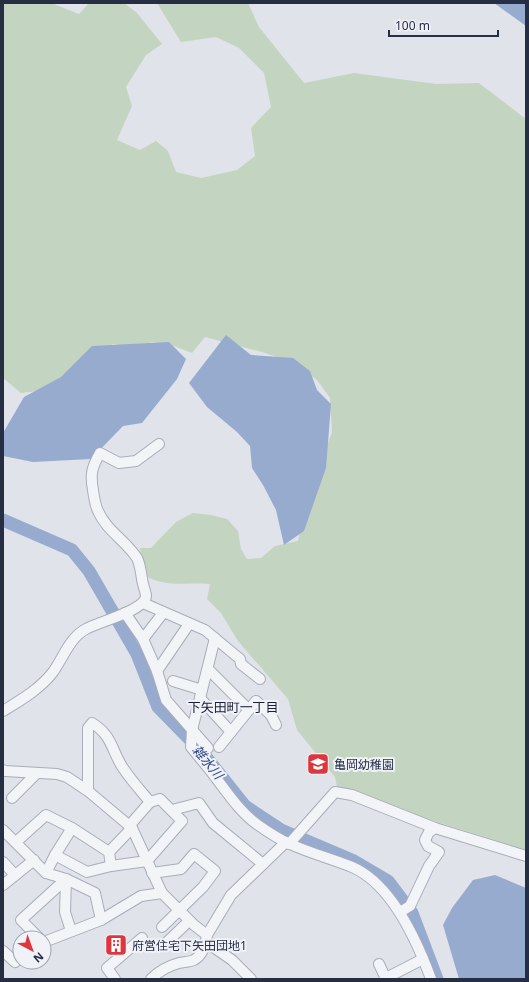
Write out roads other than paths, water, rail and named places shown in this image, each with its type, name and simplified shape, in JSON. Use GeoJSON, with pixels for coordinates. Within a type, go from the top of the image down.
{"type":"FeatureCollection","features":[{"type":"Feature","properties":{"kind":"street"},"geometry":{"type":"LineString","coordinates":[[3,711],[31,694],[43,683],[53,672],[74,639],[79,634],[86,629],[125,614],[143,603],[146,597],[137,558],[105,522],[98,511],[91,480],[92,465],[100,453],[119,463],[136,461],[159,444]]}},
{"type":"Feature","properties":{"kind":"street"},"geometry":{"type":"LineString","coordinates":[[143,603],[205,630],[240,659],[241,664],[260,679]]}},
{"type":"Feature","properties":{"kind":"street"},"geometry":{"type":"LineString","coordinates":[[143,639],[163,613]]}},
{"type":"Feature","properties":{"kind":"street"},"geometry":{"type":"LineString","coordinates":[[125,614],[143,639],[166,700],[208,748]]}},
{"type":"Feature","properties":{"kind":"street"},"geometry":{"type":"LineString","coordinates":[[156,671],[189,624]]}},
{"type":"Feature","properties":{"kind":"street"},"geometry":{"type":"LineString","coordinates":[[215,638],[192,730],[191,747],[246,816],[287,843],[354,868],[371,879],[386,894],[400,912],[431,979]]}},
{"type":"Feature","properties":{"kind":"street"},"geometry":{"type":"LineString","coordinates":[[208,669],[249,710]]}},
{"type":"Feature","properties":{"kind":"street"},"geometry":{"type":"LineString","coordinates":[[173,681],[201,694],[231,732]]}},
{"type":"Feature","properties":{"kind":"street"},"geometry":{"type":"LineString","coordinates":[[219,747],[256,701],[271,715],[276,725]]}},
{"type":"Feature","properties":{"kind":"street"},"geometry":{"type":"LineString","coordinates":[[88,791],[88,728],[92,723],[101,729],[112,745],[122,767],[150,802]]}},
{"type":"Feature","properties":{"kind":"street"},"geometry":{"type":"LineString","coordinates":[[4,771],[57,774],[67,778],[88,791],[130,827],[162,893],[207,939],[232,960],[250,979]]}},
{"type":"Feature","properties":{"kind":"street"},"geometry":{"type":"LineString","coordinates":[[12,798],[37,773]]}},
{"type":"Feature","properties":{"kind":"street"},"geometry":{"type":"LineString","coordinates":[[151,979],[165,968],[194,960],[201,953],[231,895],[287,843],[335,792],[352,795],[435,828],[526,856]]}},
{"type":"Feature","properties":{"kind":"street"},"geometry":{"type":"LineString","coordinates":[[55,855],[87,872],[147,860],[182,821],[160,798],[150,802],[109,852],[111,866]]}},
{"type":"Feature","properties":{"kind":"street"},"geometry":{"type":"LineString","coordinates":[[172,810],[199,803],[213,823],[263,864]]}},
{"type":"Feature","properties":{"kind":"street"},"geometry":{"type":"LineString","coordinates":[[16,842],[46,815],[72,828],[109,852]]}},
{"type":"Feature","properties":{"kind":"street"},"geometry":{"type":"LineString","coordinates":[[46,873],[55,855],[72,828]]}},
{"type":"Feature","properties":{"kind":"street"},"geometry":{"type":"LineString","coordinates":[[400,912],[410,906],[429,866],[439,852],[428,846],[424,840],[429,832],[435,828]]}},
{"type":"Feature","properties":{"kind":"street"},"geometry":{"type":"LineString","coordinates":[[3,830],[46,873],[95,893],[101,920]]}},
{"type":"Feature","properties":{"kind":"street"},"geometry":{"type":"LineString","coordinates":[[152,873],[181,869],[194,854],[215,872],[203,887],[162,927]]}},
{"type":"Feature","properties":{"kind":"street"},"geometry":{"type":"LineString","coordinates":[[3,885],[34,860]]}},
{"type":"Feature","properties":{"kind":"street"},"geometry":{"type":"LineString","coordinates":[[3,862],[15,875]]}},
{"type":"Feature","properties":{"kind":"street"},"geometry":{"type":"LineString","coordinates":[[66,880],[65,912],[71,931]]}},
{"type":"Feature","properties":{"kind":"street"},"geometry":{"type":"LineString","coordinates":[[31,930],[21,920],[66,880]]}},
{"type":"Feature","properties":{"kind":"street"},"geometry":{"type":"LineString","coordinates":[[52,939],[101,920],[141,896],[162,893]]}},
{"type":"Feature","properties":{"kind":"street"},"geometry":{"type":"LineString","coordinates":[[166,943],[189,921]]}},
{"type":"Feature","properties":{"kind":"street"},"geometry":{"type":"LineString","coordinates":[[114,979],[107,968],[142,938]]}},
{"type":"Feature","properties":{"kind":"street"},"geometry":{"type":"LineString","coordinates":[[3,951],[12,959]]}},
{"type":"Feature","properties":{"kind":"street"},"geometry":{"type":"LineString","coordinates":[[379,964],[386,979],[423,959]]}},
{"type":"Feature","properties":{"kind":"water"},"geometry":{"type":"Polygon","coordinates":[[[494,3],[526,3],[526,26],[494,3]]]}},
{"type":"Feature","properties":{"kind":"water"},"geometry":{"type":"Polygon","coordinates":[[[226,335],[251,355],[293,358],[310,371],[317,390],[331,404],[326,468],[304,531],[284,545],[276,510],[252,468],[250,446],[237,432],[207,407],[189,383],[226,335]]]}},
{"type":"Feature","properties":{"kind":"water"},"geometry":{"type":"Polygon","coordinates":[[[169,342],[186,359],[177,379],[142,423],[123,426],[91,459],[33,462],[3,456],[3,433],[24,397],[61,377],[92,346],[169,342]]]}},
{"type":"Feature","properties":{"kind":"water"},"geometry":{"type":"Polygon","coordinates":[[[495,875],[526,888],[526,979],[459,979],[443,925],[452,908],[473,880],[495,875]]]}},
{"type":"Feature","properties":{"kind":"waterway","name":"雑水川"},"geometry":{"type":"LineString","coordinates":[[3,520],[72,550],[89,571],[137,654],[158,707],[202,752],[245,806],[281,830],[354,861],[388,881],[412,913],[437,979]]}},
{"type":"Feature","properties":{"kind":"place","name":"亀岡幼稚園"},"geometry":{"type":"Point","coordinates":[318,764]}},
{"type":"Feature","properties":{"kind":"place","name":"府営住宅下矢田団地1"},"geometry":{"type":"Point","coordinates":[116,945]}},
{"type":"Feature","properties":{"kind":"district","name":"下矢田町一丁目"},"geometry":{"type":"Point","coordinates":[233,707]}}]}
